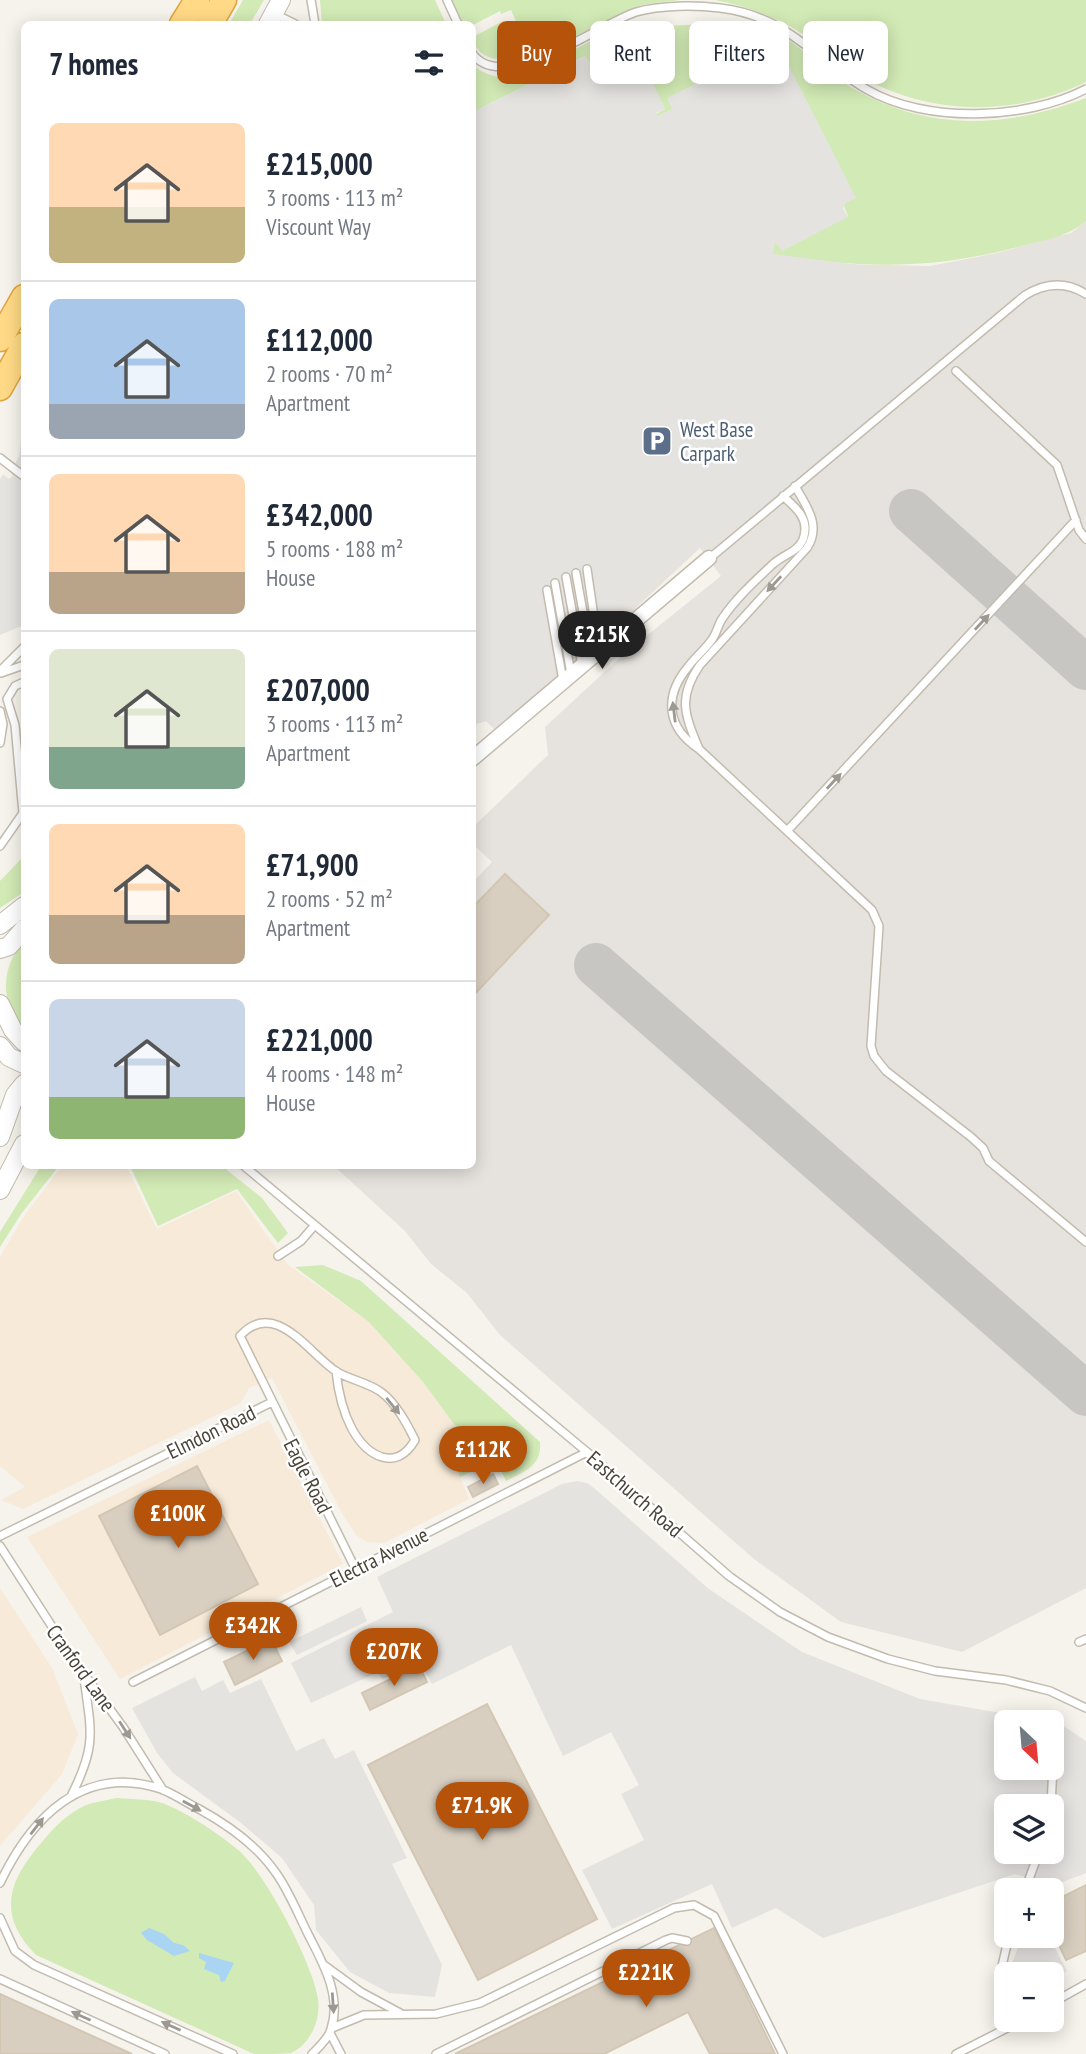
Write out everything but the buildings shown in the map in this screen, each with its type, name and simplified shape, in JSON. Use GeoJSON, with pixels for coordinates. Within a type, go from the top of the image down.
{"type":"FeatureCollection","features":[{"type":"Feature","properties":{"kind":"highway"},"geometry":{"type":"LineString","coordinates":[[184,21],[197,0]]}},
{"type":"Feature","properties":{"kind":"highway"},"geometry":{"type":"LineString","coordinates":[[212,21],[224,0]]}},
{"type":"Feature","properties":{"kind":"highway"},"geometry":{"type":"LineString","coordinates":[[0,339],[21,302]]}},
{"type":"Feature","properties":{"kind":"highway"},"geometry":{"type":"LineString","coordinates":[[0,388],[21,350]]}},
{"type":"Feature","properties":{"kind":"street"},"geometry":{"type":"LineString","coordinates":[[476,756],[709,558]]}},
{"type":"Feature","properties":{"kind":"street"},"geometry":{"type":"LineString","coordinates":[[0,925],[21,908]]}},
{"type":"Feature","properties":{"kind":"street"},"geometry":{"type":"LineString","coordinates":[[0,949],[9,946],[21,932]]}},
{"type":"Feature","properties":{"kind":"street"},"geometry":{"type":"LineString","coordinates":[[0,1004],[13,1030],[21,1039]]}},
{"type":"Feature","properties":{"kind":"street"},"geometry":{"type":"LineString","coordinates":[[0,1046],[9,1058],[21,1063]]}},
{"type":"Feature","properties":{"kind":"street"},"geometry":{"type":"LineString","coordinates":[[0,1137],[15,1094],[21,1087]]}},
{"type":"Feature","properties":{"kind":"street"},"geometry":{"type":"LineString","coordinates":[[0,1190],[21,1150]]}},
{"type":"Feature","properties":{"kind":"lane"},"geometry":{"type":"LineString","coordinates":[[312,0],[315,21]]}},
{"type":"Feature","properties":{"kind":"lane"},"geometry":{"type":"LineString","coordinates":[[447,0],[457,21]]}},
{"type":"Feature","properties":{"kind":"lane"},"geometry":{"type":"LineString","coordinates":[[476,56],[489,65],[523,66],[637,12],[697,6],[751,14],[782,27],[867,90],[900,104],[931,111],[978,113],[1029,109],[1069,98],[1086,89]]}},
{"type":"Feature","properties":{"kind":"lane"},"geometry":{"type":"LineString","coordinates":[[709,558],[1024,296],[1049,285],[1076,288],[1086,294]]}},
{"type":"Feature","properties":{"kind":"lane"},"geometry":{"type":"LineString","coordinates":[[957,371],[1057,465],[1076,520],[1086,539]]}},
{"type":"Feature","properties":{"kind":"lane"},"geometry":{"type":"LineString","coordinates":[[0,458],[21,474]]}},
{"type":"Feature","properties":{"kind":"lane"},"geometry":{"type":"LineString","coordinates":[[699,749],[686,715],[684,699],[689,682],[700,665],[807,548],[813,535],[814,522],[795,486]]}},
{"type":"Feature","properties":{"kind":"lane"},"geometry":{"type":"LineString","coordinates":[[783,496],[803,518],[805,533],[801,544],[772,565],[724,616],[713,639],[687,667],[674,692],[671,705],[677,727],[681,735],[872,910],[879,926],[871,1046],[880,1064],[954,1121],[983,1148],[989,1161],[1086,1242]]}},
{"type":"Feature","properties":{"kind":"lane"},"geometry":{"type":"LineString","coordinates":[[788,831],[1076,520]]}},
{"type":"Feature","properties":{"kind":"lane"},"geometry":{"type":"LineString","coordinates":[[581,666],[587,569]]}},
{"type":"Feature","properties":{"kind":"lane"},"geometry":{"type":"LineString","coordinates":[[576,573],[581,666]]}},
{"type":"Feature","properties":{"kind":"lane"},"geometry":{"type":"LineString","coordinates":[[566,576],[581,666]]}},
{"type":"Feature","properties":{"kind":"lane"},"geometry":{"type":"LineString","coordinates":[[555,583],[581,666]]}},
{"type":"Feature","properties":{"kind":"lane"},"geometry":{"type":"LineString","coordinates":[[547,590],[581,666]]}},
{"type":"Feature","properties":{"kind":"lane"},"geometry":{"type":"LineString","coordinates":[[0,672],[21,650]]}},
{"type":"Feature","properties":{"kind":"lane"},"geometry":{"type":"LineString","coordinates":[[0,672],[21,666]]}},
{"type":"Feature","properties":{"kind":"lane"},"geometry":{"type":"LineString","coordinates":[[21,683],[15,686],[7,699],[15,725],[21,791]]}},
{"type":"Feature","properties":{"kind":"lane"},"geometry":{"type":"LineString","coordinates":[[0,710],[3,724],[0,743]]}},
{"type":"Feature","properties":{"kind":"lane"},"geometry":{"type":"LineString","coordinates":[[0,846],[21,818]]}},
{"type":"Feature","properties":{"kind":"lane","name":"Eastchurch Road"},"geometry":{"type":"LineString","coordinates":[[248,1169],[587,1452],[729,1576],[780,1612],[828,1637],[888,1659],[935,1671],[1006,1680],[1050,1691],[1086,1708]]}},
{"type":"Feature","properties":{"kind":"lane"},"geometry":{"type":"LineString","coordinates":[[278,1256],[301,1241],[314,1226]]}},
{"type":"Feature","properties":{"kind":"lane","name":"Eagle Road"},"geometry":{"type":"LineString","coordinates":[[336,1371],[286,1329],[267,1323],[249,1326],[240,1336],[355,1569]]}},
{"type":"Feature","properties":{"kind":"lane"},"geometry":{"type":"LineString","coordinates":[[336,1371],[381,1391],[411,1431],[415,1440],[400,1457],[387,1460],[378,1456],[353,1431],[337,1389],[336,1371]]}},
{"type":"Feature","properties":{"kind":"lane","name":"Elmdon Road"},"geometry":{"type":"LineString","coordinates":[[0,1536],[272,1402]]}},
{"type":"Feature","properties":{"kind":"lane","name":"Electra Avenue"},"geometry":{"type":"LineString","coordinates":[[133,1682],[587,1452]]}},
{"type":"Feature","properties":{"kind":"lane","name":"Cranford Lane"},"geometry":{"type":"LineString","coordinates":[[0,1546],[83,1675],[110,1708],[163,1790]]}},
{"type":"Feature","properties":{"kind":"lane"},"geometry":{"type":"LineString","coordinates":[[71,1795],[87,1763],[91,1743],[83,1675]]}},
{"type":"Feature","properties":{"kind":"lane"},"geometry":{"type":"LineString","coordinates":[[0,1883],[11,1859],[46,1814],[71,1795],[104,1785],[132,1783],[163,1790],[240,1835],[259,1852],[276,1873],[324,1964],[335,2005],[331,2030],[341,2054]]}},
{"type":"Feature","properties":{"kind":"lane"},"geometry":{"type":"LineString","coordinates":[[312,2054],[331,2030],[364,2015],[436,2014],[480,2003],[674,1908],[694,1905],[714,1916],[783,2054]]}},
{"type":"Feature","properties":{"kind":"lane"},"geometry":{"type":"LineString","coordinates":[[0,1922],[15,1951],[34,1965],[233,2054]]}},
{"type":"Feature","properties":{"kind":"lane"},"geometry":{"type":"LineString","coordinates":[[436,2054],[666,1940],[672,1938],[687,1941]]}},
{"type":"Feature","properties":{"kind":"lane"},"geometry":{"type":"LineString","coordinates":[[324,1964],[361,1992],[400,2013]]}},
{"type":"Feature","properties":{"kind":"lane"},"geometry":{"type":"LineString","coordinates":[[0,1979],[165,2054]]}},
{"type":"Feature","properties":{"kind":"lane"},"geometry":{"type":"LineString","coordinates":[[1064,1996],[1086,1984]]}},
{"type":"Feature","properties":{"kind":"lane"},"geometry":{"type":"LineString","coordinates":[[956,2054],[999,2032]]}},
{"type":"Feature","properties":{"kind":"shaded area","name":"West Base Carpark"},"geometry":{"type":"Polygon","coordinates":[[[585,56],[590,64],[590,84],[654,84],[665,109],[656,113],[658,116],[672,109],[667,98],[695,84],[789,84],[789,66],[856,198],[846,203],[843,208],[848,217],[782,251],[775,242],[773,254],[866,266],[866,275],[898,282],[902,286],[925,267],[999,257],[1074,240],[1086,230],[1086,272],[1070,269],[1034,276],[754,516],[717,531],[700,545],[700,548],[606,617],[598,614],[593,592],[546,608],[553,654],[541,674],[533,667],[528,674],[543,685],[495,730],[486,721],[476,724],[476,110],[529,84],[576,84],[576,60],[585,56]]]}},
{"type":"Feature","properties":{"kind":"shaded area"},"geometry":{"type":"Polygon","coordinates":[[[1086,221],[1086,1588],[962,1652],[841,1622],[754,1559],[500,1335],[467,1293],[431,1264],[405,1231],[337,1169],[476,1169],[476,879],[492,862],[476,847],[476,824],[548,755],[545,727],[624,654],[721,576],[700,548],[501,734],[486,721],[476,724],[476,364],[772,254],[837,264],[930,266],[997,253],[1071,233],[1086,221]]]}},
{"type":"Feature","properties":{"kind":"shaded area"},"geometry":{"type":"Polygon","coordinates":[[[21,443],[21,626],[0,635],[0,479],[3,474],[9,479],[13,476],[11,472],[19,456],[21,443]]]}},
{"type":"Feature","properties":{"kind":"shaded area"},"geometry":{"type":"Polygon","coordinates":[[[60,1169],[127,1169],[157,1229],[236,1191],[287,1264],[369,1322],[423,1382],[476,1455],[457,1469],[469,1499],[384,1543],[367,1542],[356,1535],[343,1515],[272,1378],[249,1388],[241,1403],[23,1509],[1,1500],[25,1487],[0,1466],[0,1257],[24,1216],[60,1169]]]}},
{"type":"Feature","properties":{"kind":"shaded area"},"geometry":{"type":"Polygon","coordinates":[[[269,1420],[343,1564],[120,1679],[27,1537],[269,1420]]]}},
{"type":"Feature","properties":{"kind":"shaded area"},"geometry":{"type":"Polygon","coordinates":[[[577,1481],[587,1483],[709,1589],[802,1652],[920,1699],[994,1712],[994,1780],[1064,1780],[1064,1726],[1086,1741],[1086,1873],[1064,1882],[1064,1878],[1030,1878],[1015,1874],[994,1878],[994,1881],[823,1938],[776,1908],[732,1928],[712,1884],[612,1929],[582,1870],[644,1840],[621,1794],[639,1785],[611,1732],[563,1756],[511,1645],[432,1684],[419,1661],[382,1679],[378,1672],[311,1703],[291,1663],[393,1612],[377,1577],[562,1484],[577,1481]]]}},
{"type":"Feature","properties":{"kind":"shaded area"},"geometry":{"type":"Polygon","coordinates":[[[0,1588],[52,1668],[78,1734],[62,1774],[0,1846],[0,1588]]]}},
{"type":"Feature","properties":{"kind":"shaded area"},"geometry":{"type":"Polygon","coordinates":[[[361,1607],[367,1621],[297,1655],[289,1642],[361,1607]]]}},
{"type":"Feature","properties":{"kind":"shaded area"},"geometry":{"type":"Polygon","coordinates":[[[195,1677],[202,1691],[223,1680],[230,1693],[261,1679],[296,1751],[324,1738],[335,1759],[354,1750],[407,1858],[392,1864],[442,1965],[435,1997],[389,1993],[350,1972],[316,1930],[314,1905],[282,1858],[241,1823],[173,1773],[157,1753],[132,1708],[195,1677]]]}},
{"type":"Feature","properties":{"kind":"shaded area"},"geometry":{"type":"Polygon","coordinates":[[[1018,1948],[1055,1948],[1062,1962],[1012,1962],[1018,1948]]]}},
{"type":"Feature","properties":{"kind":"green space"},"geometry":{"type":"Polygon","coordinates":[[[243,0],[264,0],[252,21],[231,21],[243,0]]]}},
{"type":"Feature","properties":{"kind":"green space"},"geometry":{"type":"Polygon","coordinates":[[[320,0],[435,0],[445,21],[322,21],[320,0]]]}},
{"type":"Feature","properties":{"kind":"green space"},"geometry":{"type":"Polygon","coordinates":[[[450,0],[680,0],[634,8],[606,21],[590,21],[590,29],[576,36],[576,21],[516,21],[511,10],[501,14],[500,11],[476,23],[476,21],[460,21],[450,0]]]}},
{"type":"Feature","properties":{"kind":"green space"},"geometry":{"type":"Polygon","coordinates":[[[715,0],[1086,0],[1086,82],[1030,101],[1001,106],[943,105],[915,99],[877,84],[888,84],[888,21],[803,21],[803,34],[789,26],[789,21],[779,21],[744,7],[715,0]]]}},
{"type":"Feature","properties":{"kind":"green space"},"geometry":{"type":"Polygon","coordinates":[[[497,24],[497,59],[481,53],[476,35],[497,24]]]}},
{"type":"Feature","properties":{"kind":"green space"},"geometry":{"type":"Polygon","coordinates":[[[675,25],[689,25],[689,84],[706,84],[668,98],[673,109],[657,117],[656,114],[665,109],[652,90],[644,84],[675,84],[675,25]]]}},
{"type":"Feature","properties":{"kind":"green space"},"geometry":{"type":"Polygon","coordinates":[[[789,40],[803,51],[803,84],[846,84],[901,110],[931,117],[961,121],[992,120],[1054,109],[1086,98],[1086,221],[1071,231],[1048,240],[989,254],[927,263],[868,264],[772,254],[775,242],[782,250],[848,216],[789,71],[789,40]]]}},
{"type":"Feature","properties":{"kind":"green space"},"geometry":{"type":"Polygon","coordinates":[[[590,42],[590,64],[585,56],[576,60],[576,49],[590,42]]]}},
{"type":"Feature","properties":{"kind":"green space"},"geometry":{"type":"Polygon","coordinates":[[[476,67],[489,75],[497,76],[497,84],[529,84],[476,110],[476,67]]]}},
{"type":"Feature","properties":{"kind":"green space"},"geometry":{"type":"Polygon","coordinates":[[[21,859],[21,894],[0,908],[0,881],[21,859]]]}},
{"type":"Feature","properties":{"kind":"green space"},"geometry":{"type":"Polygon","coordinates":[[[21,946],[21,1026],[10,1009],[6,986],[10,962],[21,946]]]}},
{"type":"Feature","properties":{"kind":"green space"},"geometry":{"type":"Polygon","coordinates":[[[39,1169],[57,1169],[21,1214],[0,1247],[0,1232],[39,1169]]]}},
{"type":"Feature","properties":{"kind":"green space"},"geometry":{"type":"Polygon","coordinates":[[[131,1169],[226,1169],[262,1198],[288,1233],[278,1243],[237,1189],[158,1226],[131,1169]]]}},
{"type":"Feature","properties":{"kind":"green space"},"geometry":{"type":"Polygon","coordinates":[[[323,1265],[361,1281],[540,1442],[538,1457],[531,1467],[506,1481],[496,1460],[460,1477],[457,1468],[476,1454],[423,1382],[369,1322],[295,1267],[323,1265]]]}},
{"type":"Feature","properties":{"kind":"green space"},"geometry":{"type":"Polygon","coordinates":[[[116,1798],[154,1801],[186,1814],[237,1849],[260,1876],[297,1942],[318,1999],[316,2023],[309,2037],[298,2049],[291,2053],[254,2054],[36,1955],[24,1942],[16,1928],[11,1902],[13,1889],[26,1862],[52,1831],[74,1812],[88,1804],[116,1798]]]}},
{"type":"Feature","properties":{"kind":"water"},"geometry":{"type":"Polygon","coordinates":[[[149,1928],[164,1934],[190,1951],[174,1956],[147,1940],[141,1933],[149,1928]]]}},
{"type":"Feature","properties":{"kind":"water"},"geometry":{"type":"Polygon","coordinates":[[[199,1953],[234,1963],[225,1981],[221,1982],[219,1975],[204,1969],[206,1962],[199,1958],[199,1953]]]}},
{"type":"Feature","properties":{"kind":"taxiway"},"geometry":{"type":"LineString","coordinates":[[911,511],[1086,668]]}},
{"type":"Feature","properties":{"kind":"taxiway"},"geometry":{"type":"LineString","coordinates":[[596,965],[1086,1394]]}},
{"type":"Feature","properties":{"kind":"place","name":"West Base Carpark"},"geometry":{"type":"Point","coordinates":[657,441]}}]}
